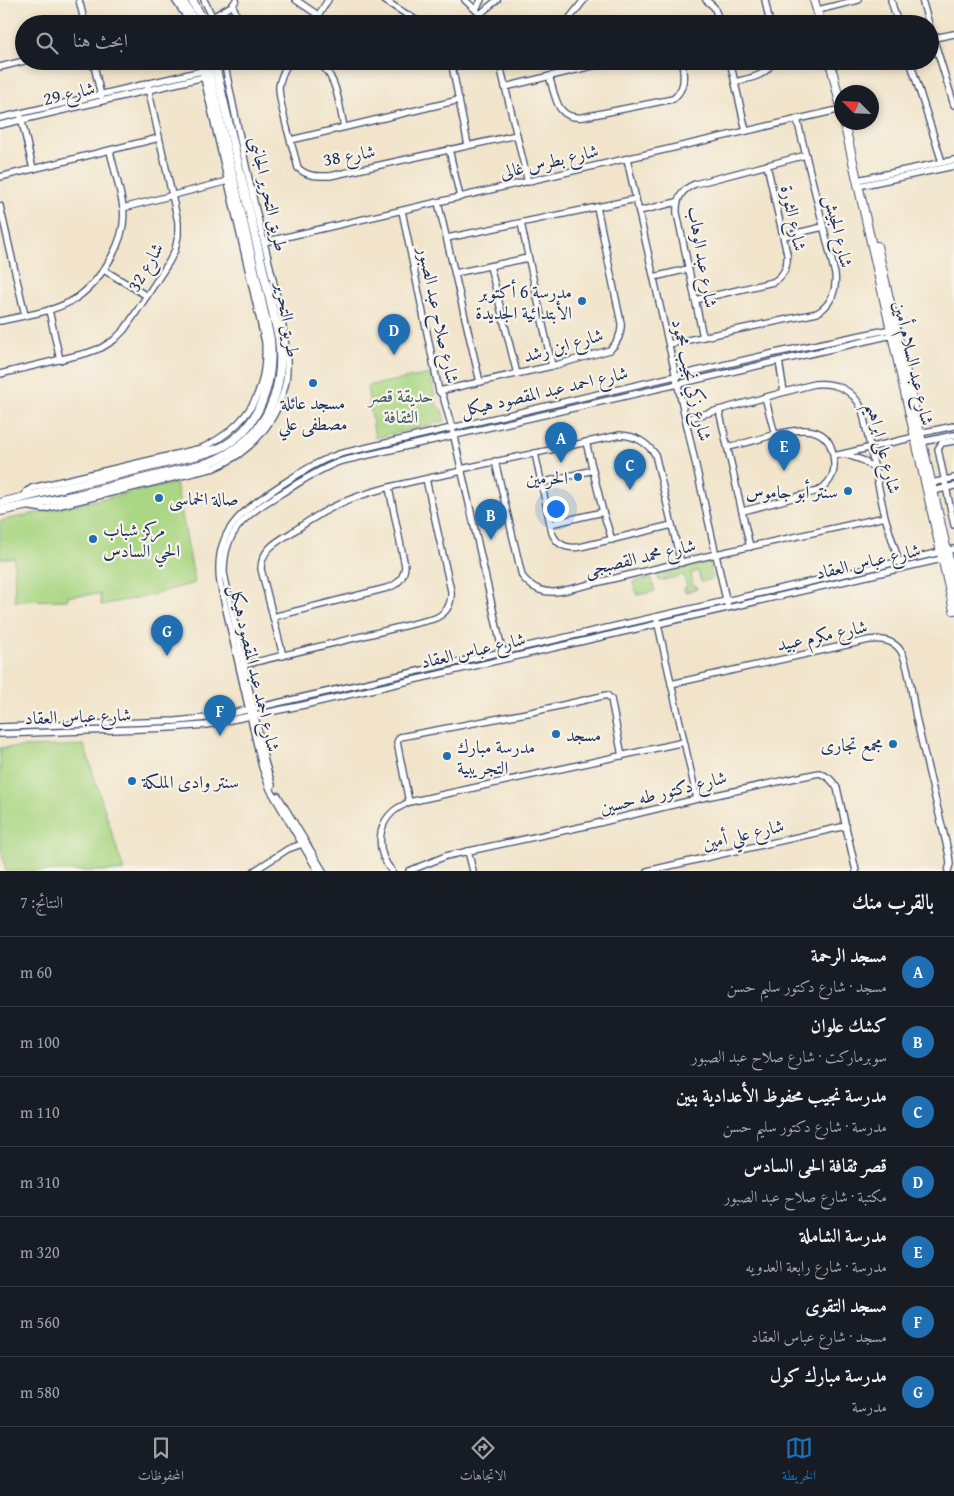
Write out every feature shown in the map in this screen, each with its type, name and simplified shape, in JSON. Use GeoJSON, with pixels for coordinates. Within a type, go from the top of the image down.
{"type":"FeatureCollection","features":[{"type":"Feature","properties":{"kind":"street"},"geometry":{"type":"LineString","coordinates":[[79,0],[83,15]]}},
{"type":"Feature","properties":{"kind":"street"},"geometry":{"type":"LineString","coordinates":[[175,0],[186,4],[197,15]]}},
{"type":"Feature","properties":{"kind":"street"},"geometry":{"type":"LineString","coordinates":[[204,0],[212,15]]}},
{"type":"Feature","properties":{"kind":"street"},"geometry":{"type":"LineString","coordinates":[[296,0],[318,15],[328,0]]}},
{"type":"Feature","properties":{"kind":"street"},"geometry":{"type":"LineString","coordinates":[[384,0],[392,2],[410,15]]}},
{"type":"Feature","properties":{"kind":"street"},"geometry":{"type":"LineString","coordinates":[[465,0],[480,15]]}},
{"type":"Feature","properties":{"kind":"street"},"geometry":{"type":"LineString","coordinates":[[478,12],[480,0]]}},
{"type":"Feature","properties":{"kind":"street"},"geometry":{"type":"LineString","coordinates":[[478,12],[497,0]]}},
{"type":"Feature","properties":{"kind":"street"},"geometry":{"type":"LineString","coordinates":[[572,15],[584,0]]}},
{"type":"Feature","properties":{"kind":"street"},"geometry":{"type":"LineString","coordinates":[[706,0],[714,7],[717,15]]}},
{"type":"Feature","properties":{"kind":"street"},"geometry":{"type":"LineString","coordinates":[[765,0],[768,15]]}},
{"type":"Feature","properties":{"kind":"street"},"geometry":{"type":"LineString","coordinates":[[814,0],[818,15]]}},
{"type":"Feature","properties":{"kind":"street"},"geometry":{"type":"LineString","coordinates":[[819,0],[824,15]]}},
{"type":"Feature","properties":{"kind":"street"},"geometry":{"type":"LineString","coordinates":[[822,9],[858,0]]}},
{"type":"Feature","properties":{"kind":"street"},"geometry":{"type":"LineString","coordinates":[[891,0],[895,15]]}},
{"type":"Feature","properties":{"kind":"street"},"geometry":{"type":"LineString","coordinates":[[922,0],[927,15]]}},
{"type":"Feature","properties":{"kind":"street"},"geometry":{"type":"LineString","coordinates":[[214,15],[234,2],[237,15]]}},
{"type":"Feature","properties":{"kind":"street"},"geometry":{"type":"LineString","coordinates":[[939,37],[954,34]]}},
{"type":"Feature","properties":{"kind":"street"},"geometry":{"type":"LineString","coordinates":[[939,53],[952,91],[954,105]]}},
{"type":"Feature","properties":{"kind":"street"},"geometry":{"type":"LineString","coordinates":[[0,67],[15,63]]}},
{"type":"Feature","properties":{"kind":"street"},"geometry":{"type":"LineString","coordinates":[[95,70],[102,98]]}},
{"type":"Feature","properties":{"kind":"street"},"geometry":{"type":"LineString","coordinates":[[24,497],[27,491],[32,488],[190,451],[217,440],[231,431],[243,419],[260,391],[266,358],[265,342],[202,70]]}},
{"type":"Feature","properties":{"kind":"street","name":"طريق التحرير"},"geometry":{"type":"LineString","coordinates":[[208,70],[220,116],[229,139]]}},
{"type":"Feature","properties":{"kind":"street","name":"طريق التحرير"},"geometry":{"type":"LineString","coordinates":[[0,503],[198,455],[219,448],[248,425],[258,410],[266,393],[270,376],[272,357],[270,339],[237,193],[233,157],[216,70]]}},
{"type":"Feature","properties":{"kind":"street","name":"طريق التحرير الجانبى"},"geometry":{"type":"LineString","coordinates":[[25,506],[44,509],[191,470],[221,465],[251,445],[268,424],[282,397],[286,374],[287,350],[276,289],[251,188],[226,70]]}},
{"type":"Feature","properties":{"kind":"street","name":"شارع 38"},"geometry":{"type":"LineString","coordinates":[[285,70],[279,88],[298,168],[304,174],[330,176],[516,135]]}},
{"type":"Feature","properties":{"kind":"street"},"geometry":{"type":"LineString","coordinates":[[326,70],[330,75],[344,127]]}},
{"type":"Feature","properties":{"kind":"street"},"geometry":{"type":"LineString","coordinates":[[453,70],[468,145]]}},
{"type":"Feature","properties":{"kind":"street"},"geometry":{"type":"LineString","coordinates":[[501,70],[528,182]]}},
{"type":"Feature","properties":{"kind":"street"},"geometry":{"type":"LineString","coordinates":[[505,86],[572,70]]}},
{"type":"Feature","properties":{"kind":"street"},"geometry":{"type":"LineString","coordinates":[[550,76],[559,109],[566,115],[574,118],[673,99],[683,87],[685,79],[684,70]]}},
{"type":"Feature","properties":{"kind":"street"},"geometry":{"type":"LineString","coordinates":[[732,70],[746,131]]}},
{"type":"Feature","properties":{"kind":"street"},"geometry":{"type":"LineString","coordinates":[[735,82],[764,74],[767,70]]}},
{"type":"Feature","properties":{"kind":"street"},"geometry":{"type":"LineString","coordinates":[[832,70],[835,85]]}},
{"type":"Feature","properties":{"kind":"street"},"geometry":{"type":"LineString","coordinates":[[837,70],[840,85]]}},
{"type":"Feature","properties":{"kind":"street"},"geometry":{"type":"LineString","coordinates":[[913,70],[942,162]]}},
{"type":"Feature","properties":{"kind":"street","name":"شارع 29"},"geometry":{"type":"LineString","coordinates":[[0,118],[21,116],[203,74]]}},
{"type":"Feature","properties":{"kind":"street","name":"شارع 32"},"geometry":{"type":"LineString","coordinates":[[0,374],[87,353],[101,348],[114,340],[124,330],[169,262],[175,250],[178,222],[148,86]]}},
{"type":"Feature","properties":{"kind":"street"},"geometry":{"type":"LineString","coordinates":[[291,140],[459,100]]}},
{"type":"Feature","properties":{"kind":"street"},"geometry":{"type":"LineString","coordinates":[[211,110],[220,116]]}},
{"type":"Feature","properties":{"kind":"street","name":"شارع بطرس غالى"},"geometry":{"type":"LineString","coordinates":[[264,242],[834,111]]}},
{"type":"Feature","properties":{"kind":"street"},"geometry":{"type":"LineString","coordinates":[[21,116],[33,169]]}},
{"type":"Feature","properties":{"kind":"street","name":"شارع 29"},"geometry":{"type":"LineString","coordinates":[[0,124],[21,116]]}},
{"type":"Feature","properties":{"kind":"street","name":"شارع الجيش"},"geometry":{"type":"LineString","coordinates":[[669,344],[812,314],[823,310],[833,296],[836,286],[835,274],[797,119]]}},
{"type":"Feature","properties":{"kind":"street","name":"شارع عبد السلام أمين"},"geometry":{"type":"LineString","coordinates":[[846,130],[894,331]]}},
{"type":"Feature","properties":{"kind":"street","name":"شارع عبد السلام أمين"},"geometry":{"type":"LineString","coordinates":[[851,130],[917,435],[954,582]]}},
{"type":"Feature","properties":{"kind":"street"},"geometry":{"type":"LineString","coordinates":[[0,177],[159,138]]}},
{"type":"Feature","properties":{"kind":"street"},"geometry":{"type":"LineString","coordinates":[[449,149],[460,197]]}},
{"type":"Feature","properties":{"kind":"street"},"geometry":{"type":"LineString","coordinates":[[0,321],[63,306],[86,292],[104,270],[117,247],[121,234],[123,208],[110,151]]}},
{"type":"Feature","properties":{"kind":"street","name":"شارع عبد الوهاب"},"geometry":{"type":"LineString","coordinates":[[703,337],[677,213],[677,202],[683,191],[692,185],[806,156]]}},
{"type":"Feature","properties":{"kind":"street","name":"طريق التحرير"},"geometry":{"type":"LineString","coordinates":[[0,512],[191,470],[224,457],[240,446],[255,432],[266,416],[275,397],[281,358],[272,304],[243,180],[233,157]]}},
{"type":"Feature","properties":{"kind":"street","name":"شارع زكي نجيب محمود"},"geometry":{"type":"LineString","coordinates":[[627,158],[728,609]]}},
{"type":"Feature","properties":{"kind":"street"},"geometry":{"type":"LineString","coordinates":[[863,182],[954,160]]}},
{"type":"Feature","properties":{"kind":"street","name":"شارع الثورة"},"geometry":{"type":"LineString","coordinates":[[695,300],[772,282],[777,280],[785,271],[788,260],[784,236],[767,165]]}},
{"type":"Feature","properties":{"kind":"street"},"geometry":{"type":"LineString","coordinates":[[863,182],[954,166]]}},
{"type":"Feature","properties":{"kind":"street"},"geometry":{"type":"LineString","coordinates":[[243,180],[251,188]]}},
{"type":"Feature","properties":{"kind":"street"},"geometry":{"type":"LineString","coordinates":[[123,208],[228,181]]}},
{"type":"Feature","properties":{"kind":"street"},"geometry":{"type":"LineString","coordinates":[[233,204],[237,193]]}},
{"type":"Feature","properties":{"kind":"street"},"geometry":{"type":"LineString","coordinates":[[447,238],[636,198]]}},
{"type":"Feature","properties":{"kind":"street"},"geometry":{"type":"LineString","coordinates":[[438,202],[480,382]]}},
{"type":"Feature","properties":{"kind":"street"},"geometry":{"type":"LineString","coordinates":[[640,212],[677,202]]}},
{"type":"Feature","properties":{"kind":"street"},"geometry":{"type":"LineString","coordinates":[[0,206],[25,315]]}},
{"type":"Feature","properties":{"kind":"street","name":"شارع ابن رشد"},"geometry":{"type":"LineString","coordinates":[[439,391],[552,366],[610,350],[618,341],[621,323],[597,207]]}},
{"type":"Feature","properties":{"kind":"street","name":"شارع صلاح عبد الصبور"},"geometry":{"type":"LineString","coordinates":[[402,211],[439,391],[452,428],[503,655]]}},
{"type":"Feature","properties":{"kind":"street"},"geometry":{"type":"LineString","coordinates":[[521,223],[552,366]]}},
{"type":"Feature","properties":{"kind":"street"},"geometry":{"type":"LineString","coordinates":[[784,236],[823,226]]}},
{"type":"Feature","properties":{"kind":"street"},"geometry":{"type":"LineString","coordinates":[[455,273],[528,258]]}},
{"type":"Feature","properties":{"kind":"street"},"geometry":{"type":"LineString","coordinates":[[490,266],[517,374]]}},
{"type":"Feature","properties":{"kind":"street"},"geometry":{"type":"LineString","coordinates":[[654,277],[688,269]]}},
{"type":"Feature","properties":{"kind":"street"},"geometry":{"type":"LineString","coordinates":[[104,270],[147,296]]}},
{"type":"Feature","properties":{"kind":"street"},"geometry":{"type":"LineString","coordinates":[[250,278],[258,283]]}},
{"type":"Feature","properties":{"kind":"street"},"geometry":{"type":"LineString","coordinates":[[272,304],[276,289]]}},
{"type":"Feature","properties":{"kind":"street"},"geometry":{"type":"LineString","coordinates":[[49,310],[60,360]]}},
{"type":"Feature","properties":{"kind":"street","name":"شارع احمد عبد المقصود هيكل"},"geometry":{"type":"LineString","coordinates":[[318,871],[270,789],[262,767],[219,573],[222,544],[238,521],[259,500],[314,464],[339,454],[677,380],[779,361],[894,331]]}},
{"type":"Feature","properties":{"kind":"street","name":"شارع احمد عبد المقصود هيكل"},"geometry":{"type":"LineString","coordinates":[[323,871],[273,787],[251,713],[224,573],[227,547],[238,521],[324,468],[342,461],[677,380],[775,354],[894,331]]}},
{"type":"Feature","properties":{"kind":"street"},"geometry":{"type":"LineString","coordinates":[[779,361],[784,392]]}},
{"type":"Feature","properties":{"kind":"street","name":"شارع على ابراهيم"},"geometry":{"type":"LineString","coordinates":[[686,419],[821,383],[835,385],[849,392],[862,409],[885,517],[899,562]]}},
{"type":"Feature","properties":{"kind":"street"},"geometry":{"type":"LineString","coordinates":[[278,384],[282,397]]}},
{"type":"Feature","properties":{"kind":"street"},"geometry":{"type":"LineString","coordinates":[[765,397],[775,435]]}},
{"type":"Feature","properties":{"kind":"street"},"geometry":{"type":"LineString","coordinates":[[719,410],[750,547]]}},
{"type":"Feature","properties":{"kind":"street"},"geometry":{"type":"LineString","coordinates":[[834,456],[954,426]]}},
{"type":"Feature","properties":{"kind":"street"},"geometry":{"type":"LineString","coordinates":[[728,447],[794,430],[812,430],[824,437],[829,443],[834,456],[835,464],[831,478],[818,491],[742,511]]}},
{"type":"Feature","properties":{"kind":"street"},"geometry":{"type":"LineString","coordinates":[[283,656],[261,569],[262,558],[268,549],[309,520],[344,502],[389,488],[495,461],[620,435],[636,438],[649,446],[655,454],[681,562]]}},
{"type":"Feature","properties":{"kind":"street","name":"شارع عبد السلام أمين"},"geometry":{"type":"LineString","coordinates":[[917,435],[922,442],[933,487],[947,554],[954,610]]}},
{"type":"Feature","properties":{"kind":"street"},"geometry":{"type":"LineString","coordinates":[[922,442],[954,435]]}},
{"type":"Feature","properties":{"kind":"street"},"geometry":{"type":"LineString","coordinates":[[954,441],[942,443],[938,447],[954,525]]}},
{"type":"Feature","properties":{"kind":"street"},"geometry":{"type":"LineString","coordinates":[[586,442],[603,512],[612,540]]}},
{"type":"Feature","properties":{"kind":"street"},"geometry":{"type":"LineString","coordinates":[[190,451],[198,455]]}},
{"type":"Feature","properties":{"kind":"street"},"geometry":{"type":"LineString","coordinates":[[535,453],[550,524],[556,540],[567,547],[580,548],[672,525]]}},
{"type":"Feature","properties":{"kind":"street"},"geometry":{"type":"LineString","coordinates":[[339,454],[342,461]]}},
{"type":"Feature","properties":{"kind":"street"},"geometry":{"type":"LineString","coordinates":[[842,454],[857,458],[875,469]]}},
{"type":"Feature","properties":{"kind":"street","name":"شارع محمد القصبجى"},"geometry":{"type":"LineString","coordinates":[[495,461],[522,576],[531,586],[547,592],[562,591],[681,562],[885,517]]}},
{"type":"Feature","properties":{"kind":"street"},"geometry":{"type":"LineString","coordinates":[[541,483],[593,470]]}},
{"type":"Feature","properties":{"kind":"street"},"geometry":{"type":"LineString","coordinates":[[933,487],[944,480],[954,478]]}},
{"type":"Feature","properties":{"kind":"street"},"geometry":{"type":"LineString","coordinates":[[243,666],[433,619],[444,613],[450,603],[451,591],[426,479]]}},
{"type":"Feature","properties":{"kind":"street"},"geometry":{"type":"LineString","coordinates":[[83,482],[81,488],[86,493]]}},
{"type":"Feature","properties":{"kind":"street"},"geometry":{"type":"LineString","coordinates":[[933,487],[946,488],[954,486]]}},
{"type":"Feature","properties":{"kind":"street"},"geometry":{"type":"LineString","coordinates":[[64,487],[68,492],[68,497]]}},
{"type":"Feature","properties":{"kind":"street"},"geometry":{"type":"LineString","coordinates":[[272,617],[387,588],[398,583],[403,575],[405,566],[389,488]]}},
{"type":"Feature","properties":{"kind":"street"},"geometry":{"type":"LineString","coordinates":[[550,524],[603,512]]}},
{"type":"Feature","properties":{"kind":"street","name":"شارع عباس العقاد"},"geometry":{"type":"LineString","coordinates":[[0,734],[206,725],[503,655],[656,616],[899,562],[947,554]]}},
{"type":"Feature","properties":{"kind":"street","name":"شارع عباس العقاد"},"geometry":{"type":"LineString","coordinates":[[503,655],[728,609],[947,554]]}},
{"type":"Feature","properties":{"kind":"street"},"geometry":{"type":"LineString","coordinates":[[656,616],[697,798]]}},
{"type":"Feature","properties":{"kind":"street","name":"شارع مكرم عبيد"},"geometry":{"type":"LineString","coordinates":[[672,684],[879,638],[896,646],[902,653],[906,664],[915,716],[950,855],[948,871]]}},
{"type":"Feature","properties":{"kind":"street"},"geometry":{"type":"LineString","coordinates":[[409,802],[397,742],[400,737],[532,712],[607,695],[611,699],[622,756]]}},
{"type":"Feature","properties":{"kind":"street","name":"شارع عباس العقاد"},"geometry":{"type":"LineString","coordinates":[[0,727],[176,721],[251,713]]}},
{"type":"Feature","properties":{"kind":"street"},"geometry":{"type":"LineString","coordinates":[[392,871],[382,855],[380,845],[381,832],[386,820],[393,811],[409,802],[684,742]]}},
{"type":"Feature","properties":{"kind":"street","name":"شارع دكتور طه حسين"},"geometry":{"type":"LineString","coordinates":[[409,871],[446,856],[633,816],[697,798],[819,773],[833,781],[837,788],[856,871]]}},
{"type":"Feature","properties":{"kind":"street","name":"شارع علي أمين"},"geometry":{"type":"LineString","coordinates":[[647,871],[846,826]]}},
{"type":"Feature","properties":{"kind":"street"},"geometry":{"type":"LineString","coordinates":[[288,849],[297,836]]}},
{"type":"Feature","properties":{"kind":"street"},"geometry":{"type":"LineString","coordinates":[[254,871],[288,849],[302,844]]}},
{"type":"Feature","properties":{"kind":"street"},"geometry":{"type":"LineString","coordinates":[[468,851],[473,871]]}},
{"type":"Feature","properties":{"kind":"green space","name":"حديقة قصر الثقافة"},"geometry":{"type":"Polygon","coordinates":[[[430,374],[437,406],[442,410],[445,421],[375,438],[367,386],[430,374]]]}},
{"type":"Feature","properties":{"kind":"green space","name":"مركز شباب الحي السادس"},"geometry":{"type":"Polygon","coordinates":[[[176,483],[195,583],[101,605],[100,594],[68,596],[67,600],[15,601],[14,558],[0,558],[0,521],[176,483]]]}},
{"type":"Feature","properties":{"kind":"green space"},"geometry":{"type":"Polygon","coordinates":[[[701,559],[702,563],[709,562],[713,579],[701,582],[698,571],[691,573],[693,586],[696,585],[697,589],[685,592],[684,588],[687,587],[684,575],[659,581],[657,571],[660,570],[662,574],[697,565],[696,560],[701,559]]]}},
{"type":"Feature","properties":{"kind":"green space"},"geometry":{"type":"Polygon","coordinates":[[[651,578],[655,591],[637,595],[633,582],[651,578]]]}},
{"type":"Feature","properties":{"kind":"green space"},"geometry":{"type":"Polygon","coordinates":[[[84,745],[124,871],[6,871],[0,845],[0,748],[84,745]]]}},
{"type":"Feature","properties":{"kind":"place","name":"مدرسة 6 أكتوبر الأبتدائية الجديدة"},"geometry":{"type":"Point","coordinates":[582,301]}},
{"type":"Feature","properties":{"kind":"place","name":"قصر ثقافة الحى السادس"},"geometry":{"type":"Point","coordinates":[394,355]}},
{"type":"Feature","properties":{"kind":"place","name":"مسجد عائلة مصطفى علي"},"geometry":{"type":"Point","coordinates":[313,383]}},
{"type":"Feature","properties":{"kind":"place","name":"مسجد الرحمة"},"geometry":{"type":"Point","coordinates":[561,463]}},
{"type":"Feature","properties":{"kind":"place","name":"مدرسة الشاملة"},"geometry":{"type":"Point","coordinates":[784,471]}},
{"type":"Feature","properties":{"kind":"place","name":"الحرمين"},"geometry":{"type":"Point","coordinates":[578,477]}},
{"type":"Feature","properties":{"kind":"place","name":"مدرسة نجيب محفوظ الأعدادية بنين"},"geometry":{"type":"Point","coordinates":[630,490]}},
{"type":"Feature","properties":{"kind":"place","name":"سنتر أبو جاموس"},"geometry":{"type":"Point","coordinates":[848,491]}},
{"type":"Feature","properties":{"kind":"place","name":"صالة الخماسى"},"geometry":{"type":"Point","coordinates":[159,498]}},
{"type":"Feature","properties":{"kind":"place","name":"مركز شباب الحي السادس"},"geometry":{"type":"Point","coordinates":[93,539]}},
{"type":"Feature","properties":{"kind":"place","name":"كشك علوان"},"geometry":{"type":"Point","coordinates":[491,540]}},
{"type":"Feature","properties":{"kind":"place","name":"مدرسة مبارك كول"},"geometry":{"type":"Point","coordinates":[167,656]}},
{"type":"Feature","properties":{"kind":"place","name":"مسجد"},"geometry":{"type":"Point","coordinates":[556,734]}},
{"type":"Feature","properties":{"kind":"place","name":"مسجد التقوى"},"geometry":{"type":"Point","coordinates":[220,736]}},
{"type":"Feature","properties":{"kind":"place","name":"مجمع تجارى"},"geometry":{"type":"Point","coordinates":[893,744]}},
{"type":"Feature","properties":{"kind":"place","name":"مدرسة مبارك التجريبية"},"geometry":{"type":"Point","coordinates":[447,756]}},
{"type":"Feature","properties":{"kind":"place","name":"سنتر وادى الملكة"},"geometry":{"type":"Point","coordinates":[132,781]}}]}
